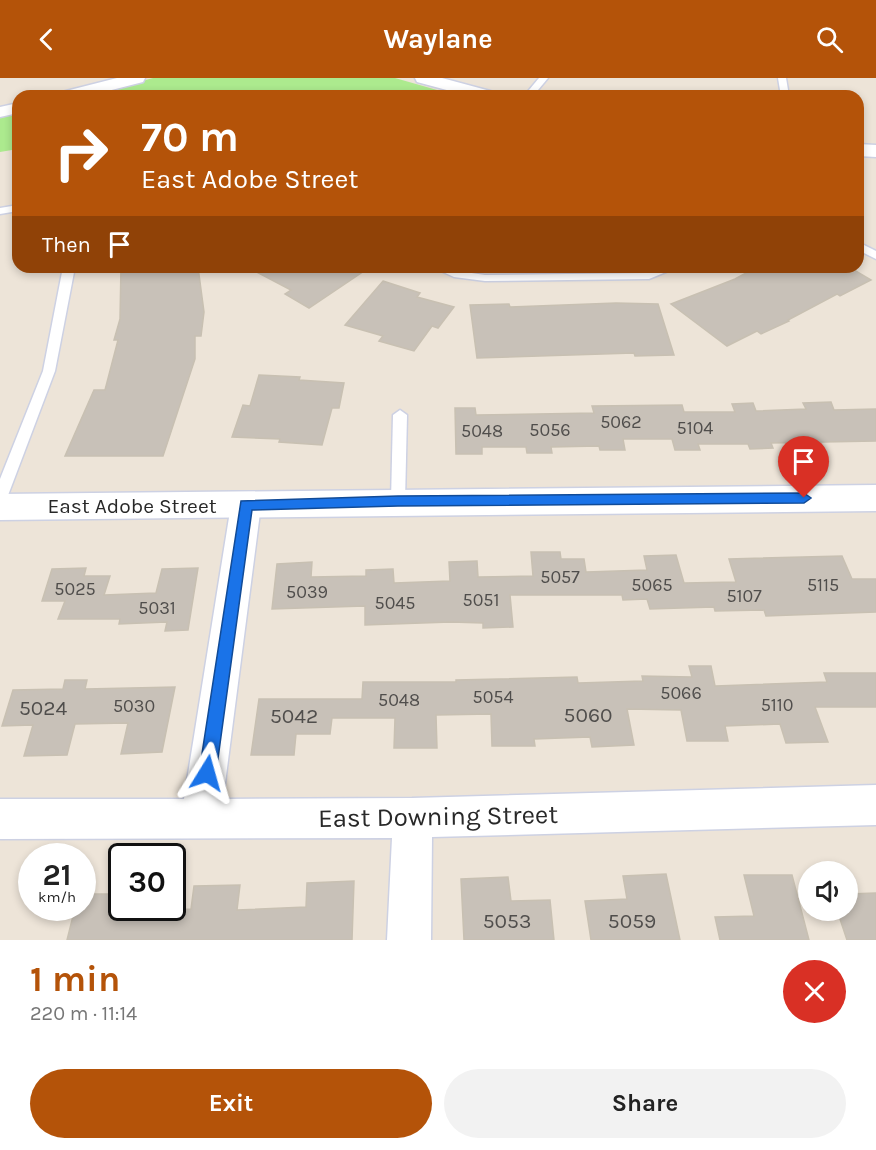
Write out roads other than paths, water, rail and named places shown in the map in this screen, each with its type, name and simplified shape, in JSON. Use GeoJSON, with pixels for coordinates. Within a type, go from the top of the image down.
{"type":"FeatureCollection","features":[{"type":"Feature","properties":{"kind":"street"},"geometry":{"type":"LineString","coordinates":[[91,90],[136,78]]}},
{"type":"Feature","properties":{"kind":"street"},"geometry":{"type":"LineString","coordinates":[[423,78],[466,90]]}},
{"type":"Feature","properties":{"kind":"street","name":"East Adobe Street"},"geometry":{"type":"LineString","coordinates":[[0,507],[398,501],[876,498]]}},
{"type":"Feature","properties":{"kind":"street"},"geometry":{"type":"LineString","coordinates":[[201,818],[246,505]]}},
{"type":"Feature","properties":{"kind":"street","name":"East Downing Street"},"geometry":{"type":"LineString","coordinates":[[0,819],[412,818],[876,806]]}},
{"type":"Feature","properties":{"kind":"street"},"geometry":{"type":"LineString","coordinates":[[409,940],[412,818]]}},
{"type":"Feature","properties":{"kind":"lane"},"geometry":{"type":"LineString","coordinates":[[533,90],[544,78]]}},
{"type":"Feature","properties":{"kind":"lane"},"geometry":{"type":"LineString","coordinates":[[0,498],[49,370],[68,273]]}},
{"type":"Feature","properties":{"kind":"lane"},"geometry":{"type":"LineString","coordinates":[[453,273],[485,278],[649,276],[657,273]]}},
{"type":"Feature","properties":{"kind":"lane"},"geometry":{"type":"LineString","coordinates":[[398,501],[400,416]]}}]}
